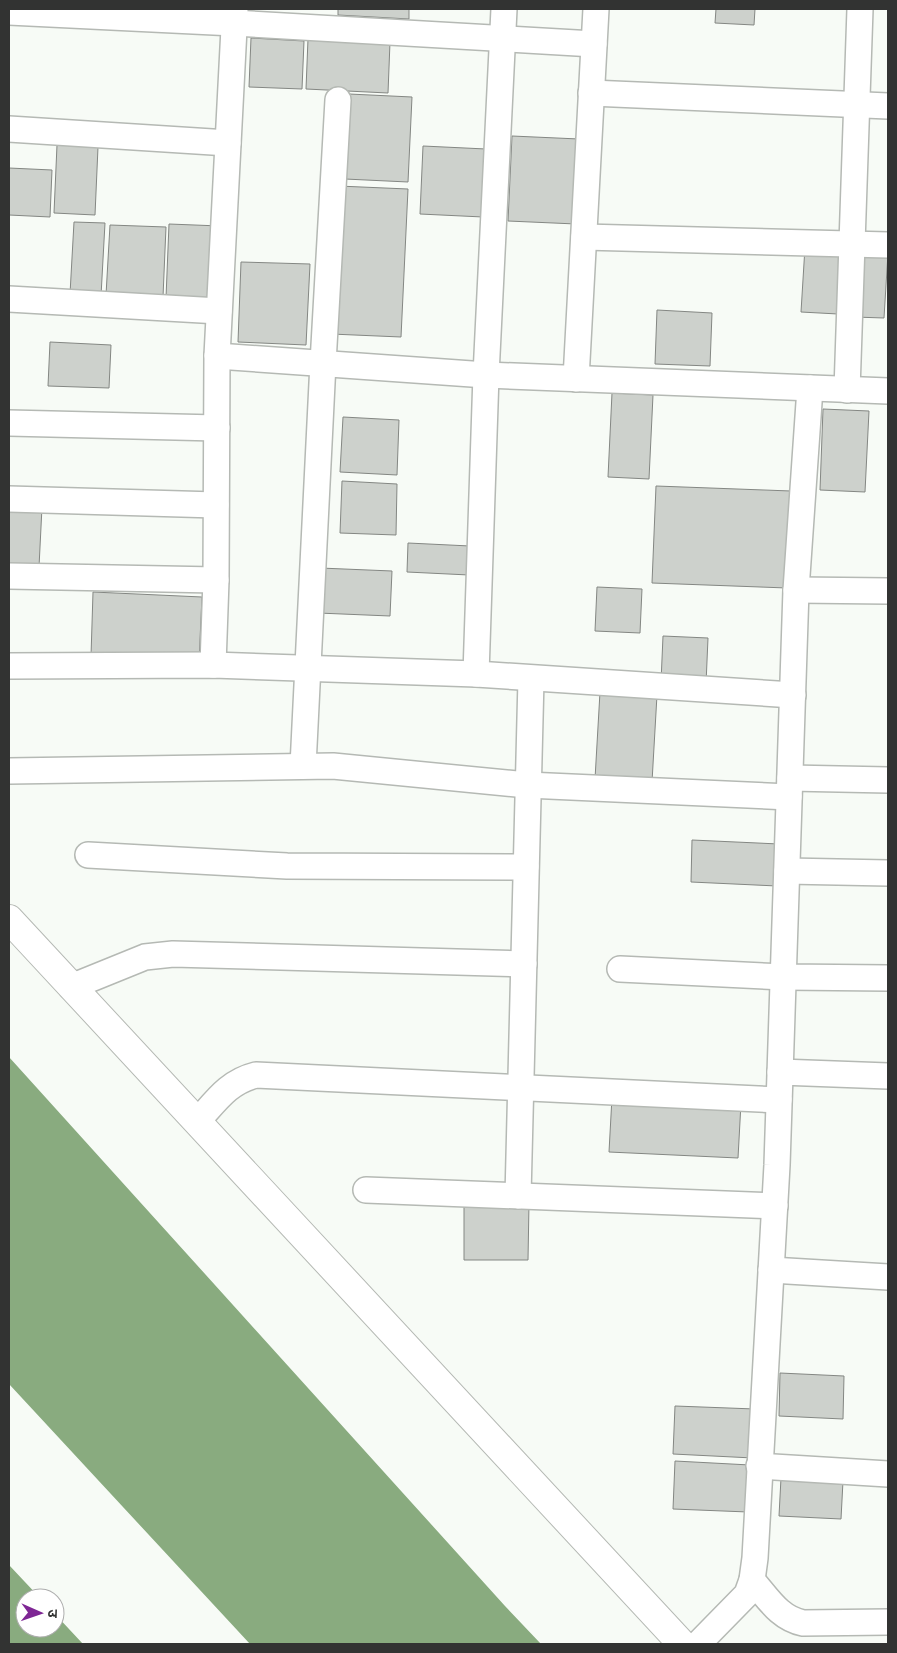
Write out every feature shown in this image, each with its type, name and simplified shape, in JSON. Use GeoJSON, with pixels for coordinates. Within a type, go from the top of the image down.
{"type":"FeatureCollection","features":[{"type":"Feature","properties":{"kind":"street"},"geometry":{"type":"LineString","coordinates":[[476,674],[486,375],[504,9]]}},
{"type":"Feature","properties":{"kind":"street"},"geometry":{"type":"LineString","coordinates":[[576,379],[596,9]]}},
{"type":"Feature","properties":{"kind":"street"},"geometry":{"type":"LineString","coordinates":[[847,390],[860,9]]}},
{"type":"Feature","properties":{"kind":"street"},"geometry":{"type":"LineString","coordinates":[[9,12],[235,16],[502,39],[594,44]]}},
{"type":"Feature","properties":{"kind":"street"},"geometry":{"type":"LineString","coordinates":[[213,666],[216,580],[217,356],[235,16]]}},
{"type":"Feature","properties":{"kind":"street"},"geometry":{"type":"LineString","coordinates":[[591,93],[888,106]]}},
{"type":"Feature","properties":{"kind":"street"},"geometry":{"type":"LineString","coordinates":[[303,766],[322,363],[338,100]]}},
{"type":"Feature","properties":{"kind":"street"},"geometry":{"type":"LineString","coordinates":[[9,129],[228,143]]}},
{"type":"Feature","properties":{"kind":"street"},"geometry":{"type":"LineString","coordinates":[[584,237],[888,245]]}},
{"type":"Feature","properties":{"kind":"street"},"geometry":{"type":"LineString","coordinates":[[9,299],[219,311]]}},
{"type":"Feature","properties":{"kind":"street"},"geometry":{"type":"LineString","coordinates":[[217,356],[486,375],[888,391]]}},
{"type":"Feature","properties":{"kind":"street"},"geometry":{"type":"LineString","coordinates":[[698,1644],[747,1594],[752,1580],[755,1558],[775,1206],[796,590],[810,388]]}},
{"type":"Feature","properties":{"kind":"street"},"geometry":{"type":"LineString","coordinates":[[9,423],[217,428]]}},
{"type":"Feature","properties":{"kind":"street"},"geometry":{"type":"LineString","coordinates":[[9,499],[216,504]]}},
{"type":"Feature","properties":{"kind":"street"},"geometry":{"type":"LineString","coordinates":[[9,576],[216,580]]}},
{"type":"Feature","properties":{"kind":"street"},"geometry":{"type":"LineString","coordinates":[[796,590],[888,591]]}},
{"type":"Feature","properties":{"kind":"street"},"geometry":{"type":"LineString","coordinates":[[9,666],[213,666],[476,674],[792,696]]}},
{"type":"Feature","properties":{"kind":"street"},"geometry":{"type":"LineString","coordinates":[[518,1196],[531,679]]}},
{"type":"Feature","properties":{"kind":"street"},"geometry":{"type":"LineString","coordinates":[[9,771],[333,766],[527,785],[790,788],[888,780]]}},
{"type":"Feature","properties":{"kind":"street"},"geometry":{"type":"LineString","coordinates":[[88,855],[287,866],[526,867]]}},
{"type":"Feature","properties":{"kind":"street"},"geometry":{"type":"LineString","coordinates":[[787,871],[888,873]]}},
{"type":"Feature","properties":{"kind":"street"},"geometry":{"type":"LineString","coordinates":[[9,918],[682,1644]]}},
{"type":"Feature","properties":{"kind":"street"},"geometry":{"type":"LineString","coordinates":[[72,987],[145,957],[173,954],[524,964]]}},
{"type":"Feature","properties":{"kind":"street"},"geometry":{"type":"LineString","coordinates":[[620,969],[784,977],[888,978]]}},
{"type":"Feature","properties":{"kind":"street"},"geometry":{"type":"LineString","coordinates":[[780,1072],[888,1076]]}},
{"type":"Feature","properties":{"kind":"street"},"geometry":{"type":"LineString","coordinates":[[197,1122],[232,1084],[243,1078],[256,1075],[779,1100]]}},
{"type":"Feature","properties":{"kind":"street"},"geometry":{"type":"LineString","coordinates":[[366,1190],[775,1206]]}},
{"type":"Feature","properties":{"kind":"street"},"geometry":{"type":"LineString","coordinates":[[771,1270],[888,1277]]}},
{"type":"Feature","properties":{"kind":"street"},"geometry":{"type":"LineString","coordinates":[[759,1466],[888,1474]]}},
{"type":"Feature","properties":{"kind":"street"},"geometry":{"type":"LineString","coordinates":[[752,1580],[783,1615],[792,1620],[803,1622],[888,1622]]}},
{"type":"Feature","properties":{"kind":"shaded area"},"geometry":{"type":"Polygon","coordinates":[[[9,1057],[541,1644],[250,1644],[9,1384],[9,1057]]]}},
{"type":"Feature","properties":{"kind":"shaded area"},"geometry":{"type":"Polygon","coordinates":[[[9,1565],[31,1588],[15,1588],[15,1638],[65,1638],[65,1625],[83,1644],[9,1644],[9,1565]]]}},
{"type":"Feature","properties":{"kind":"building"},"geometry":{"type":"Polygon","coordinates":[[[338,9],[409,9],[409,19],[338,15],[338,9]]]}},
{"type":"Feature","properties":{"kind":"building"},"geometry":{"type":"Polygon","coordinates":[[[716,9],[755,9],[754,25],[715,23],[716,9]]]}},
{"type":"Feature","properties":{"kind":"building"},"geometry":{"type":"Polygon","coordinates":[[[251,38],[304,41],[302,89],[249,87],[251,38]]]}},
{"type":"Feature","properties":{"kind":"building"},"geometry":{"type":"Polygon","coordinates":[[[308,39],[390,42],[388,93],[306,89],[308,39]]]}},
{"type":"Feature","properties":{"kind":"building"},"geometry":{"type":"Polygon","coordinates":[[[349,94],[412,97],[408,182],[345,179],[349,94]]]}},
{"type":"Feature","properties":{"kind":"building"},"geometry":{"type":"Polygon","coordinates":[[[512,136],[579,139],[576,224],[508,221],[512,136]]]}},
{"type":"Feature","properties":{"kind":"building"},"geometry":{"type":"Polygon","coordinates":[[[57,145],[98,147],[95,215],[54,213],[57,145]]]}},
{"type":"Feature","properties":{"kind":"building"},"geometry":{"type":"Polygon","coordinates":[[[423,146],[486,149],[483,217],[420,214],[423,146]]]}},
{"type":"Feature","properties":{"kind":"building"},"geometry":{"type":"Polygon","coordinates":[[[9,168],[52,170],[50,217],[9,215],[9,168]]]}},
{"type":"Feature","properties":{"kind":"building"},"geometry":{"type":"Polygon","coordinates":[[[338,186],[408,189],[401,337],[331,334],[338,186]]]}},
{"type":"Feature","properties":{"kind":"building"},"geometry":{"type":"Polygon","coordinates":[[[74,222],[105,223],[101,296],[70,294],[74,222]]]}},
{"type":"Feature","properties":{"kind":"building"},"geometry":{"type":"Polygon","coordinates":[[[169,224],[220,226],[217,300],[166,298],[169,224]]]}},
{"type":"Feature","properties":{"kind":"building"},"geometry":{"type":"Polygon","coordinates":[[[110,225],[166,227],[163,297],[106,295],[110,225]]]}},
{"type":"Feature","properties":{"kind":"building"},"geometry":{"type":"Polygon","coordinates":[[[805,247],[842,250],[838,314],[801,312],[805,247]]]}},
{"type":"Feature","properties":{"kind":"building"},"geometry":{"type":"Polygon","coordinates":[[[858,251],[888,253],[884,318],[854,317],[858,251]]]}},
{"type":"Feature","properties":{"kind":"building"},"geometry":{"type":"Polygon","coordinates":[[[241,262],[310,264],[306,345],[238,342],[241,262]]]}},
{"type":"Feature","properties":{"kind":"building"},"geometry":{"type":"Polygon","coordinates":[[[657,310],[712,313],[710,366],[655,364],[657,310]]]}},
{"type":"Feature","properties":{"kind":"building"},"geometry":{"type":"Polygon","coordinates":[[[50,342],[111,345],[109,388],[48,386],[50,342]]]}},
{"type":"Feature","properties":{"kind":"building"},"geometry":{"type":"Polygon","coordinates":[[[612,393],[653,395],[649,479],[608,477],[612,393]]]}},
{"type":"Feature","properties":{"kind":"building"},"geometry":{"type":"Polygon","coordinates":[[[823,409],[869,411],[865,492],[820,490],[823,409]]]}},
{"type":"Feature","properties":{"kind":"building"},"geometry":{"type":"Polygon","coordinates":[[[343,417],[399,420],[397,475],[340,472],[343,417]]]}},
{"type":"Feature","properties":{"kind":"building"},"geometry":{"type":"Polygon","coordinates":[[[342,481],[397,484],[396,535],[340,533],[342,481]]]}},
{"type":"Feature","properties":{"kind":"building"},"geometry":{"type":"Polygon","coordinates":[[[656,486],[791,491],[787,588],[652,583],[656,486]]]}},
{"type":"Feature","properties":{"kind":"building"},"geometry":{"type":"Polygon","coordinates":[[[9,506],[42,507],[39,567],[9,566],[9,506]]]}},
{"type":"Feature","properties":{"kind":"building"},"geometry":{"type":"Polygon","coordinates":[[[408,543],[470,546],[469,575],[407,572],[408,543]]]}},
{"type":"Feature","properties":{"kind":"building"},"geometry":{"type":"Polygon","coordinates":[[[320,568],[392,571],[390,616],[318,613],[320,568]]]}},
{"type":"Feature","properties":{"kind":"building"},"geometry":{"type":"Polygon","coordinates":[[[597,587],[642,589],[640,633],[595,631],[597,587]]]}},
{"type":"Feature","properties":{"kind":"building"},"geometry":{"type":"Polygon","coordinates":[[[93,592],[202,597],[199,661],[91,656],[93,592]]]}},
{"type":"Feature","properties":{"kind":"building"},"geometry":{"type":"Polygon","coordinates":[[[663,636],[708,638],[706,684],[661,682],[663,636]]]}},
{"type":"Feature","properties":{"kind":"building"},"geometry":{"type":"Polygon","coordinates":[[[600,692],[657,695],[652,782],[595,779],[600,692]]]}},
{"type":"Feature","properties":{"kind":"building"},"geometry":{"type":"Polygon","coordinates":[[[692,840],[779,844],[777,886],[691,882],[692,840]]]}},
{"type":"Feature","properties":{"kind":"building"},"geometry":{"type":"Polygon","coordinates":[[[612,1097],[741,1103],[738,1158],[609,1152],[612,1097]]]}},
{"type":"Feature","properties":{"kind":"building"},"geometry":{"type":"Polygon","coordinates":[[[464,1202],[529,1203],[528,1260],[464,1260],[464,1202]]]}},
{"type":"Feature","properties":{"kind":"building"},"geometry":{"type":"Polygon","coordinates":[[[780,1373],[844,1376],[843,1419],[779,1416],[780,1373]]]}},
{"type":"Feature","properties":{"kind":"building"},"geometry":{"type":"Polygon","coordinates":[[[675,1406],[755,1409],[753,1458],[673,1454],[675,1406]]]}},
{"type":"Feature","properties":{"kind":"building"},"geometry":{"type":"Polygon","coordinates":[[[675,1461],[750,1465],[748,1512],[673,1509],[675,1461]]]}},
{"type":"Feature","properties":{"kind":"building"},"geometry":{"type":"Polygon","coordinates":[[[781,1478],[843,1481],[841,1519],[779,1516],[781,1478]]]}}]}
